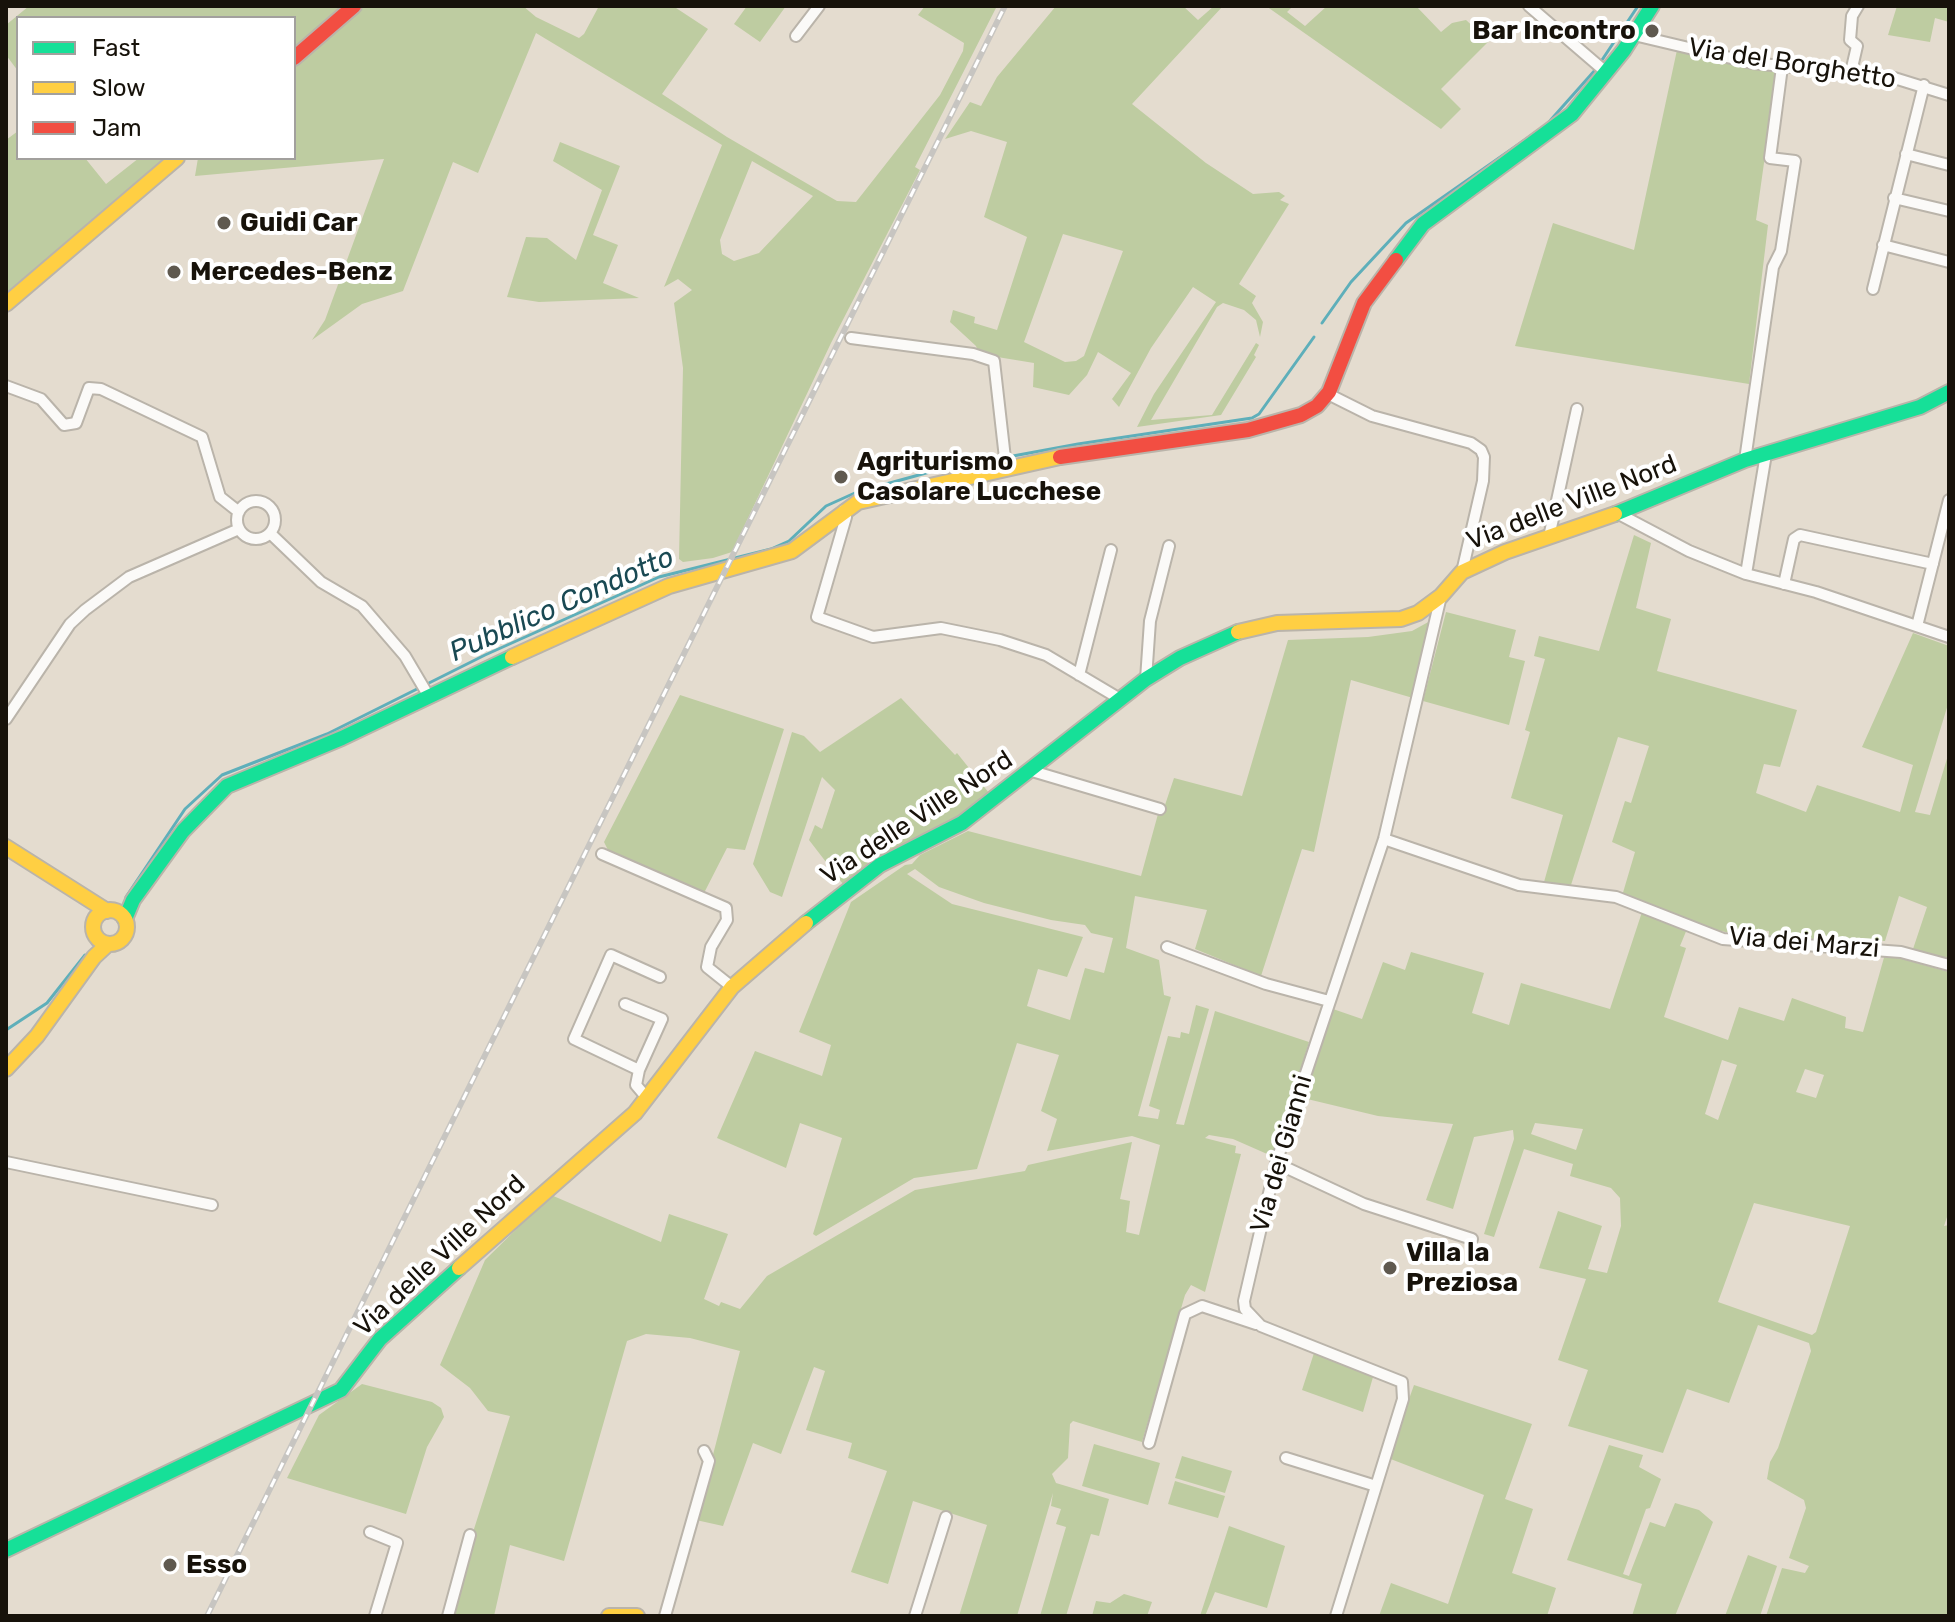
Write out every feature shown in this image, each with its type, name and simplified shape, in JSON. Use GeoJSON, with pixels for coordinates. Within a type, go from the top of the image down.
{"type":"FeatureCollection","features":[{"type":"Feature","properties":{"kind":"street"},"geometry":{"type":"LineString","coordinates":[[296,56],[354,6]]}},
{"type":"Feature","properties":{"kind":"street"},"geometry":{"type":"LineString","coordinates":[[796,36],[819,6]]}},
{"type":"Feature","properties":{"kind":"street"},"geometry":{"type":"LineString","coordinates":[[1529,6],[1607,73]]}},
{"type":"Feature","properties":{"kind":"street"},"geometry":{"type":"LineString","coordinates":[[102,940],[118,942],[125,935],[125,919],[133,900],[183,831],[227,786],[342,738],[424,688],[669,586],[747,567],[792,551],[858,502],[1006,463],[1248,430],[1301,415],[1328,394],[1364,303],[1423,224],[1572,114],[1607,73],[1652,6]]}},
{"type":"Feature","properties":{"kind":"street"},"geometry":{"type":"LineString","coordinates":[[1851,72],[1857,46],[1850,40],[1851,28],[1858,6]]}},
{"type":"Feature","properties":{"kind":"street","name":"Via del Borghetto"},"geometry":{"type":"LineString","coordinates":[[1634,35],[1782,67],[1851,72],[1924,85],[1949,95]]}},
{"type":"Feature","properties":{"kind":"street"},"geometry":{"type":"LineString","coordinates":[[1745,460],[1773,267],[1781,251],[1795,161],[1770,158],[1782,67]]}},
{"type":"Feature","properties":{"kind":"street"},"geometry":{"type":"LineString","coordinates":[[1873,289],[1924,85]]}},
{"type":"Feature","properties":{"kind":"street"},"geometry":{"type":"LineString","coordinates":[[1906,154],[1949,165]]}},
{"type":"Feature","properties":{"kind":"street"},"geometry":{"type":"LineString","coordinates":[[6,304],[175,160]]}},
{"type":"Feature","properties":{"kind":"street"},"geometry":{"type":"LineString","coordinates":[[1894,198],[1949,211]]}},
{"type":"Feature","properties":{"kind":"street"},"geometry":{"type":"LineString","coordinates":[[1883,245],[1949,262]]}},
{"type":"Feature","properties":{"kind":"street"},"geometry":{"type":"LineString","coordinates":[[851,338],[973,354],[994,361],[1006,463]]}},
{"type":"Feature","properties":{"kind":"street"},"geometry":{"type":"LineString","coordinates":[[6,386],[41,399],[64,425],[76,423],[89,388],[101,389],[202,437],[220,497],[239,512]]}},
{"type":"Feature","properties":{"kind":"street","name":"Via delle Ville Nord"},"geometry":{"type":"LineString","coordinates":[[6,1550],[341,1390],[380,1339],[647,1098],[732,987],[786,939],[880,865],[962,823],[1146,679],[1197,650],[1252,627],[1277,623],[1382,622],[1418,613],[1441,596],[1462,572],[1745,460],[1920,407],[1949,392]]}},
{"type":"Feature","properties":{"kind":"street"},"geometry":{"type":"LineString","coordinates":[[1328,394],[1372,416],[1471,443],[1481,450],[1483,481],[1462,572]]}},
{"type":"Feature","properties":{"kind":"street"},"geometry":{"type":"LineString","coordinates":[[1549,537],[1577,409]]}},
{"type":"Feature","properties":{"kind":"street"},"geometry":{"type":"LineString","coordinates":[[1746,574],[1766,454]]}},
{"type":"Feature","properties":{"kind":"street"},"geometry":{"type":"LineString","coordinates":[[1917,626],[1949,500]]}},
{"type":"Feature","properties":{"kind":"street"},"geometry":{"type":"LineString","coordinates":[[239,512],[255,501],[268,505],[275,516],[271,534]]}},
{"type":"Feature","properties":{"kind":"street"},"geometry":{"type":"LineString","coordinates":[[844,510],[846,517],[817,617],[873,637],[941,628],[1000,640],[1046,655],[1120,699]]}},
{"type":"Feature","properties":{"kind":"street"},"geometry":{"type":"LineString","coordinates":[[239,512],[239,529]]}},
{"type":"Feature","properties":{"kind":"street"},"geometry":{"type":"LineString","coordinates":[[1617,513],[1689,551],[1746,574],[1949,637]]}},
{"type":"Feature","properties":{"kind":"street"},"geometry":{"type":"LineString","coordinates":[[239,529],[253,539],[271,534]]}},
{"type":"Feature","properties":{"kind":"street"},"geometry":{"type":"LineString","coordinates":[[6,719],[70,624],[85,610],[129,577],[239,529]]}},
{"type":"Feature","properties":{"kind":"street"},"geometry":{"type":"LineString","coordinates":[[271,534],[321,582],[362,606],[405,656],[424,688]]}},
{"type":"Feature","properties":{"kind":"street"},"geometry":{"type":"LineString","coordinates":[[1784,584],[1794,539],[1800,535],[1933,564]]}},
{"type":"Feature","properties":{"kind":"street"},"geometry":{"type":"LineString","coordinates":[[1146,679],[1150,621],[1169,546]]}},
{"type":"Feature","properties":{"kind":"street"},"geometry":{"type":"LineString","coordinates":[[1079,675],[1111,550]]}},
{"type":"Feature","properties":{"kind":"street","name":"Via dei Gianni"},"geometry":{"type":"LineString","coordinates":[[1261,1326],[1245,1309],[1244,1301],[1276,1163],[1384,839],[1441,596]]}},
{"type":"Feature","properties":{"kind":"street"},"geometry":{"type":"LineString","coordinates":[[1032,771],[1160,809]]}},
{"type":"Feature","properties":{"kind":"street","name":"Via dei Marzi"},"geometry":{"type":"LineString","coordinates":[[1384,839],[1519,885],[1616,897],[1723,939],[1901,952],[1949,965]]}},
{"type":"Feature","properties":{"kind":"street"},"geometry":{"type":"LineString","coordinates":[[6,847],[88,898],[105,914],[125,919]]}},
{"type":"Feature","properties":{"kind":"street"},"geometry":{"type":"LineString","coordinates":[[602,854],[726,908],[727,920],[711,947],[707,967],[732,987]]}},
{"type":"Feature","properties":{"kind":"street"},"geometry":{"type":"LineString","coordinates":[[105,914],[133,900]]}},
{"type":"Feature","properties":{"kind":"street"},"geometry":{"type":"LineString","coordinates":[[6,1069],[37,1036],[94,957],[102,940],[105,914]]}},
{"type":"Feature","properties":{"kind":"street"},"geometry":{"type":"LineString","coordinates":[[1167,947],[1266,984],[1329,1001]]}},
{"type":"Feature","properties":{"kind":"street"},"geometry":{"type":"LineString","coordinates":[[639,1070],[574,1039],[611,955],[660,977]]}},
{"type":"Feature","properties":{"kind":"street"},"geometry":{"type":"LineString","coordinates":[[625,1004],[662,1019],[639,1070],[636,1085],[647,1098]]}},
{"type":"Feature","properties":{"kind":"street"},"geometry":{"type":"LineString","coordinates":[[6,1162],[212,1205]]}},
{"type":"Feature","properties":{"kind":"street"},"geometry":{"type":"LineString","coordinates":[[1276,1163],[1364,1204],[1472,1239]]}},
{"type":"Feature","properties":{"kind":"street"},"geometry":{"type":"LineString","coordinates":[[1149,1443],[1185,1314],[1202,1306],[1402,1382],[1403,1399],[1336,1616]]}},
{"type":"Feature","properties":{"kind":"street"},"geometry":{"type":"LineString","coordinates":[[665,1616],[709,1461],[704,1451]]}},
{"type":"Feature","properties":{"kind":"street"},"geometry":{"type":"LineString","coordinates":[[1286,1458],[1376,1486]]}},
{"type":"Feature","properties":{"kind":"street"},"geometry":{"type":"LineString","coordinates":[[915,1616],[946,1517]]}},
{"type":"Feature","properties":{"kind":"street"},"geometry":{"type":"LineString","coordinates":[[370,1532],[397,1543],[375,1616]]}},
{"type":"Feature","properties":{"kind":"street"},"geometry":{"type":"LineString","coordinates":[[448,1616],[470,1535]]}},
{"type":"Feature","properties":{"kind":"street"},"geometry":{"type":"LineString","coordinates":[[382,1616],[403,1544]]}},
{"type":"Feature","properties":{"kind":"street"},"geometry":{"type":"LineString","coordinates":[[609,1616],[637,1616]]}},
{"type":"Feature","properties":{"kind":"green space"},"geometry":{"type":"Polygon","coordinates":[[[29,6],[345,6],[296,47],[296,16],[17,16],[29,6]]]}},
{"type":"Feature","properties":{"kind":"green space"},"geometry":{"type":"Polygon","coordinates":[[[363,6],[523,6],[536,17],[579,38],[599,6],[673,6],[708,29],[662,94],[727,137],[837,201],[856,202],[940,95],[963,51],[964,43],[918,15],[925,6],[997,6],[915,167],[920,170],[831,343],[732,552],[713,558],[683,562],[679,559],[683,368],[674,303],[692,290],[678,279],[664,287],[722,145],[536,33],[478,173],[453,162],[403,291],[362,304],[312,340],[325,320],[384,159],[195,176],[198,160],[296,160],[296,63],[363,6]],[[752,161],[720,240],[722,254],[734,261],[759,253],[813,196],[752,161]]]}},
{"type":"Feature","properties":{"kind":"green space"},"geometry":{"type":"Polygon","coordinates":[[[747,6],[786,6],[760,42],[734,24],[747,6]]]}},
{"type":"Feature","properties":{"kind":"green space"},"geometry":{"type":"Polygon","coordinates":[[[1056,6],[1183,6],[1198,20],[1214,6],[1223,6],[1132,104],[1206,163],[1253,194],[1279,192],[1285,196],[1280,200],[1289,204],[1239,284],[1256,296],[1252,303],[1263,322],[1260,337],[1256,320],[1244,310],[1223,303],[1217,307],[1151,420],[1212,415],[1256,343],[1259,345],[1254,355],[1256,357],[1221,415],[1137,427],[1154,394],[1216,302],[1193,287],[1151,348],[1119,407],[1112,399],[1131,373],[1098,352],[1087,375],[1069,395],[1033,387],[1034,363],[979,354],[976,346],[950,322],[953,310],[975,317],[974,323],[997,330],[1027,237],[984,217],[1007,142],[971,131],[945,139],[970,102],[981,106],[997,77],[1056,6]],[[1063,234],[1024,342],[1065,362],[1084,356],[1123,251],[1063,234]]]}},
{"type":"Feature","properties":{"kind":"green space"},"geometry":{"type":"Polygon","coordinates":[[[1266,6],[1293,6],[1287,12],[1305,26],[1327,6],[1416,6],[1441,32],[1452,23],[1466,20],[1489,41],[1441,89],[1461,109],[1441,129],[1266,6]]]}},
{"type":"Feature","properties":{"kind":"green space"},"geometry":{"type":"Polygon","coordinates":[[[1897,6],[1949,6],[1949,22],[1935,18],[1930,42],[1888,35],[1897,6]]]}},
{"type":"Feature","properties":{"kind":"green space"},"geometry":{"type":"Polygon","coordinates":[[[16,17],[16,68],[6,55],[6,25],[16,17]]]}},
{"type":"Feature","properties":{"kind":"green space"},"geometry":{"type":"Polygon","coordinates":[[[1677,50],[1777,70],[1756,220],[1768,225],[1749,384],[1515,346],[1553,223],[1634,250],[1677,50]]]}},
{"type":"Feature","properties":{"kind":"green space"},"geometry":{"type":"Polygon","coordinates":[[[16,132],[16,160],[87,160],[106,184],[136,160],[164,160],[6,295],[6,140],[16,132]]]}},
{"type":"Feature","properties":{"kind":"green space"},"geometry":{"type":"Polygon","coordinates":[[[560,142],[620,166],[593,235],[618,245],[603,283],[639,298],[539,302],[507,297],[526,237],[547,238],[576,260],[602,190],[553,161],[560,142]]]}},
{"type":"Feature","properties":{"kind":"green space"},"geometry":{"type":"Polygon","coordinates":[[[1634,535],[1651,543],[1636,608],[1671,619],[1657,671],[1797,710],[1780,767],[1764,764],[1756,793],[1806,812],[1817,785],[1900,812],[1913,765],[1862,747],[1913,633],[1949,646],[1949,701],[1915,812],[1930,815],[1949,752],[1949,959],[1913,949],[1927,907],[1899,896],[1885,941],[1769,938],[1769,931],[1758,930],[1756,937],[1735,934],[1706,928],[1622,896],[1635,852],[1612,842],[1625,801],[1631,803],[1649,746],[1618,737],[1571,885],[1544,882],[1563,815],[1511,798],[1530,732],[1525,730],[1545,659],[1534,656],[1539,636],[1599,651],[1634,535]]]}},
{"type":"Feature","properties":{"kind":"green space"},"geometry":{"type":"Polygon","coordinates":[[[1446,612],[1516,630],[1509,657],[1525,661],[1509,725],[1423,701],[1446,612]]]}},
{"type":"Feature","properties":{"kind":"green space"},"geometry":{"type":"Polygon","coordinates":[[[1432,620],[1413,698],[1351,680],[1314,852],[1302,849],[1261,976],[1195,949],[1207,910],[1135,896],[1126,948],[1159,960],[1164,995],[1171,997],[1138,1116],[1158,1119],[1160,1110],[1149,1106],[1168,1036],[1180,1038],[1181,1032],[1189,1034],[1196,1005],[1209,1009],[1176,1124],[1184,1125],[1215,1011],[1309,1042],[1274,1157],[1233,1139],[1209,1135],[1205,1138],[1236,1146],[1235,1153],[1241,1154],[1205,1292],[1191,1285],[1185,1295],[1142,1442],[1073,1421],[1070,1424],[1068,1458],[1052,1474],[1056,1483],[1109,1499],[1099,1536],[1091,1534],[1066,1616],[1040,1616],[1066,1527],[1056,1524],[1061,1509],[1051,1506],[1053,1493],[1017,1616],[959,1616],[987,1525],[913,1501],[888,1584],[851,1572],[887,1471],[848,1458],[852,1443],[806,1430],[825,1371],[814,1367],[781,1454],[753,1443],[723,1526],[696,1520],[740,1351],[690,1338],[646,1334],[627,1341],[564,1561],[510,1545],[494,1616],[451,1616],[474,1529],[510,1416],[488,1411],[470,1388],[440,1365],[485,1260],[551,1195],[661,1242],[669,1214],[728,1234],[704,1299],[719,1306],[721,1302],[740,1309],[767,1276],[915,1190],[1025,1171],[1028,1165],[1132,1142],[1120,1199],[1130,1201],[1126,1232],[1139,1235],[1160,1145],[1132,1136],[1047,1151],[1057,1119],[1041,1111],[1059,1055],[1017,1043],[977,1169],[914,1178],[816,1236],[813,1234],[842,1138],[800,1123],[786,1168],[717,1138],[755,1051],[822,1076],[831,1045],[799,1032],[851,902],[905,865],[912,864],[920,855],[968,831],[1141,876],[1158,814],[1162,814],[1174,778],[1242,796],[1288,640],[1368,637],[1412,631],[1432,620]],[[915,869],[907,874],[952,904],[1083,937],[1067,977],[1038,969],[1027,1006],[1070,1020],[1085,968],[1104,973],[1113,938],[1091,933],[1085,925],[984,903],[939,887],[915,869]]]}},
{"type":"Feature","properties":{"kind":"green space"},"geometry":{"type":"Polygon","coordinates":[[[680,695],[784,729],[745,850],[727,848],[703,895],[609,852],[604,842],[680,695]]]}},
{"type":"Feature","properties":{"kind":"green space"},"geometry":{"type":"Polygon","coordinates":[[[901,698],[955,755],[957,753],[989,793],[946,825],[873,859],[843,884],[809,840],[815,825],[822,829],[835,790],[822,777],[782,897],[770,892],[753,864],[792,732],[804,736],[820,752],[901,698]]]}},
{"type":"Feature","properties":{"kind":"green space"},"geometry":{"type":"Polygon","coordinates":[[[1642,912],[1687,929],[1680,946],[1686,948],[1664,1017],[1728,1040],[1739,1007],[1784,1021],[1792,998],[1846,1017],[1845,1028],[1863,1032],[1885,954],[1949,972],[1949,1211],[1944,1226],[1949,1225],[1949,1616],[1766,1616],[1782,1568],[1805,1573],[1809,1566],[1789,1558],[1806,1508],[1804,1500],[1767,1479],[1770,1462],[1778,1448],[1811,1351],[1809,1343],[1758,1325],[1729,1403],[1687,1389],[1663,1453],[1568,1426],[1588,1370],[1558,1360],[1586,1279],[1539,1268],[1558,1211],[1602,1226],[1588,1269],[1607,1273],[1621,1226],[1620,1198],[1611,1188],[1570,1176],[1573,1164],[1524,1149],[1494,1237],[1484,1234],[1514,1139],[1513,1130],[1474,1137],[1453,1209],[1426,1200],[1453,1124],[1378,1116],[1303,1098],[1333,1009],[1362,1019],[1383,962],[1405,970],[1411,952],[1484,973],[1472,1013],[1509,1025],[1521,983],[1610,1009],[1642,912]],[[1722,1060],[1705,1114],[1718,1120],[1737,1065],[1722,1060]],[[1805,1069],[1796,1092],[1816,1098],[1824,1075],[1805,1069]],[[1535,1123],[1531,1134],[1576,1150],[1583,1129],[1535,1123]],[[1754,1203],[1718,1302],[1812,1335],[1816,1332],[1850,1226],[1754,1203]]]}},
{"type":"Feature","properties":{"kind":"green space"},"geometry":{"type":"Polygon","coordinates":[[[1314,1353],[1373,1377],[1363,1412],[1302,1390],[1314,1353]]]}},
{"type":"Feature","properties":{"kind":"green space"},"geometry":{"type":"Polygon","coordinates":[[[362,1384],[432,1402],[441,1408],[444,1417],[427,1447],[406,1514],[287,1478],[319,1415],[362,1384]]]}},
{"type":"Feature","properties":{"kind":"green space"},"geometry":{"type":"Polygon","coordinates":[[[1414,1385],[1532,1424],[1505,1499],[1533,1509],[1512,1573],[1556,1588],[1547,1616],[1379,1616],[1391,1583],[1448,1604],[1484,1495],[1388,1458],[1414,1385]]]}},
{"type":"Feature","properties":{"kind":"green space"},"geometry":{"type":"Polygon","coordinates":[[[1094,1444],[1160,1463],[1148,1505],[1082,1486],[1094,1444]]]}},
{"type":"Feature","properties":{"kind":"green space"},"geometry":{"type":"Polygon","coordinates":[[[1609,1445],[1643,1455],[1639,1467],[1661,1479],[1650,1508],[1646,1509],[1623,1574],[1629,1576],[1650,1522],[1665,1527],[1675,1503],[1699,1510],[1713,1522],[1675,1616],[1632,1616],[1642,1584],[1567,1560],[1609,1445]]]}},
{"type":"Feature","properties":{"kind":"green space"},"geometry":{"type":"Polygon","coordinates":[[[1182,1456],[1232,1471],[1225,1493],[1175,1478],[1182,1456]]]}},
{"type":"Feature","properties":{"kind":"green space"},"geometry":{"type":"Polygon","coordinates":[[[1175,1481],[1225,1496],[1218,1518],[1168,1504],[1175,1481]]]}},
{"type":"Feature","properties":{"kind":"green space"},"geometry":{"type":"Polygon","coordinates":[[[1229,1526],[1285,1546],[1267,1608],[1215,1592],[1205,1616],[1200,1616],[1229,1526]]]}},
{"type":"Feature","properties":{"kind":"green space"},"geometry":{"type":"Polygon","coordinates":[[[1748,1555],[1777,1566],[1760,1616],[1725,1616],[1748,1555]]]}},
{"type":"Feature","properties":{"kind":"green space"},"geometry":{"type":"Polygon","coordinates":[[[1124,1594],[1152,1602],[1147,1616],[1092,1616],[1096,1601],[1110,1603],[1124,1594]]]}},
{"type":"Feature","properties":{"kind":"waterway","name":"Pubblico Condotto"},"geometry":{"type":"LineString","coordinates":[[1600,63],[1638,6]]}},
{"type":"Feature","properties":{"kind":"waterway","name":"Pubblico Condotto"},"geometry":{"type":"LineString","coordinates":[[1548,123],[1596,69]]}},
{"type":"Feature","properties":{"kind":"waterway","name":"Pubblico Condotto"},"geometry":{"type":"LineString","coordinates":[[1322,323],[1351,282],[1406,223],[1539,130]]}},
{"type":"Feature","properties":{"kind":"waterway","name":"Pubblico Condotto"},"geometry":{"type":"LineString","coordinates":[[126,897],[185,809],[222,775],[327,734],[485,655],[659,577],[771,549],[789,541],[826,506],[857,492],[937,470],[1078,444],[1252,418],[1259,414],[1314,337]]}},
{"type":"Feature","properties":{"kind":"waterway","name":"Pubblico Condotto"},"geometry":{"type":"LineString","coordinates":[[6,1030],[47,1003],[85,955]]}},
{"type":"Feature","properties":{"kind":"railway"},"geometry":{"type":"LineString","coordinates":[[207,1616],[1005,6]]}},
{"type":"Feature","properties":{"kind":"traffic: fast"},"geometry":{"type":"LineString","coordinates":[[1396,260],[1423,224],[1572,114],[1624,50],[1652,6]]}},
{"type":"Feature","properties":{"kind":"traffic: fast"},"geometry":{"type":"LineString","coordinates":[[1615,514],[1745,460],[1920,407],[1949,392]]}},
{"type":"Feature","properties":{"kind":"traffic: fast"},"geometry":{"type":"LineString","coordinates":[[806,923],[880,865],[962,823],[1146,679],[1180,658],[1238,632]]}},
{"type":"Feature","properties":{"kind":"traffic: fast"},"geometry":{"type":"LineString","coordinates":[[125,919],[133,900],[183,831],[227,786],[342,738],[512,657]]}},
{"type":"Feature","properties":{"kind":"traffic: fast"},"geometry":{"type":"LineString","coordinates":[[6,1550],[341,1390],[380,1339],[459,1268]]}},
{"type":"Feature","properties":{"kind":"traffic: slow"},"geometry":{"type":"LineString","coordinates":[[6,304],[175,160]]}},
{"type":"Feature","properties":{"kind":"traffic: slow"},"geometry":{"type":"LineString","coordinates":[[512,657],[669,586],[792,551],[858,502],[1060,457]]}},
{"type":"Feature","properties":{"kind":"traffic: slow"},"geometry":{"type":"LineString","coordinates":[[1238,632],[1277,623],[1401,619],[1418,613],[1441,596],[1462,572],[1505,552],[1615,514]]}},
{"type":"Feature","properties":{"kind":"traffic: slow"},"geometry":{"type":"LineString","coordinates":[[6,847],[107,911]]}},
{"type":"Feature","properties":{"kind":"traffic: slow"},"geometry":{"type":"LineString","coordinates":[[110,910],[122,915],[127,927],[122,939],[110,944],[98,939],[93,927],[98,915],[110,910]]}},
{"type":"Feature","properties":{"kind":"traffic: slow"},"geometry":{"type":"LineString","coordinates":[[459,1268],[635,1113],[732,987],[806,923]]}},
{"type":"Feature","properties":{"kind":"traffic: slow"},"geometry":{"type":"LineString","coordinates":[[6,1069],[37,1036],[94,957],[108,944]]}},
{"type":"Feature","properties":{"kind":"traffic: slow"},"geometry":{"type":"LineString","coordinates":[[609,1616],[637,1616]]}},
{"type":"Feature","properties":{"kind":"traffic: jam"},"geometry":{"type":"LineString","coordinates":[[296,56],[354,6]]}},
{"type":"Feature","properties":{"kind":"traffic: jam"},"geometry":{"type":"LineString","coordinates":[[1060,457],[1248,430],[1301,415],[1317,406],[1329,392],[1364,303],[1396,260]]}},
{"type":"Feature","properties":{"kind":"place","name":"Bar Incontro"},"geometry":{"type":"Point","coordinates":[1652,31]}},
{"type":"Feature","properties":{"kind":"place","name":"Guidi Car"},"geometry":{"type":"Point","coordinates":[224,223]}},
{"type":"Feature","properties":{"kind":"place","name":"Mercedes-Benz"},"geometry":{"type":"Point","coordinates":[174,272]}},
{"type":"Feature","properties":{"kind":"place","name":"Agriturismo Casolare Lucchese"},"geometry":{"type":"Point","coordinates":[841,477]}},
{"type":"Feature","properties":{"kind":"place","name":"Villa la Preziosa"},"geometry":{"type":"Point","coordinates":[1390,1268]}},
{"type":"Feature","properties":{"kind":"place","name":"Esso"},"geometry":{"type":"Point","coordinates":[170,1565]}}]}
